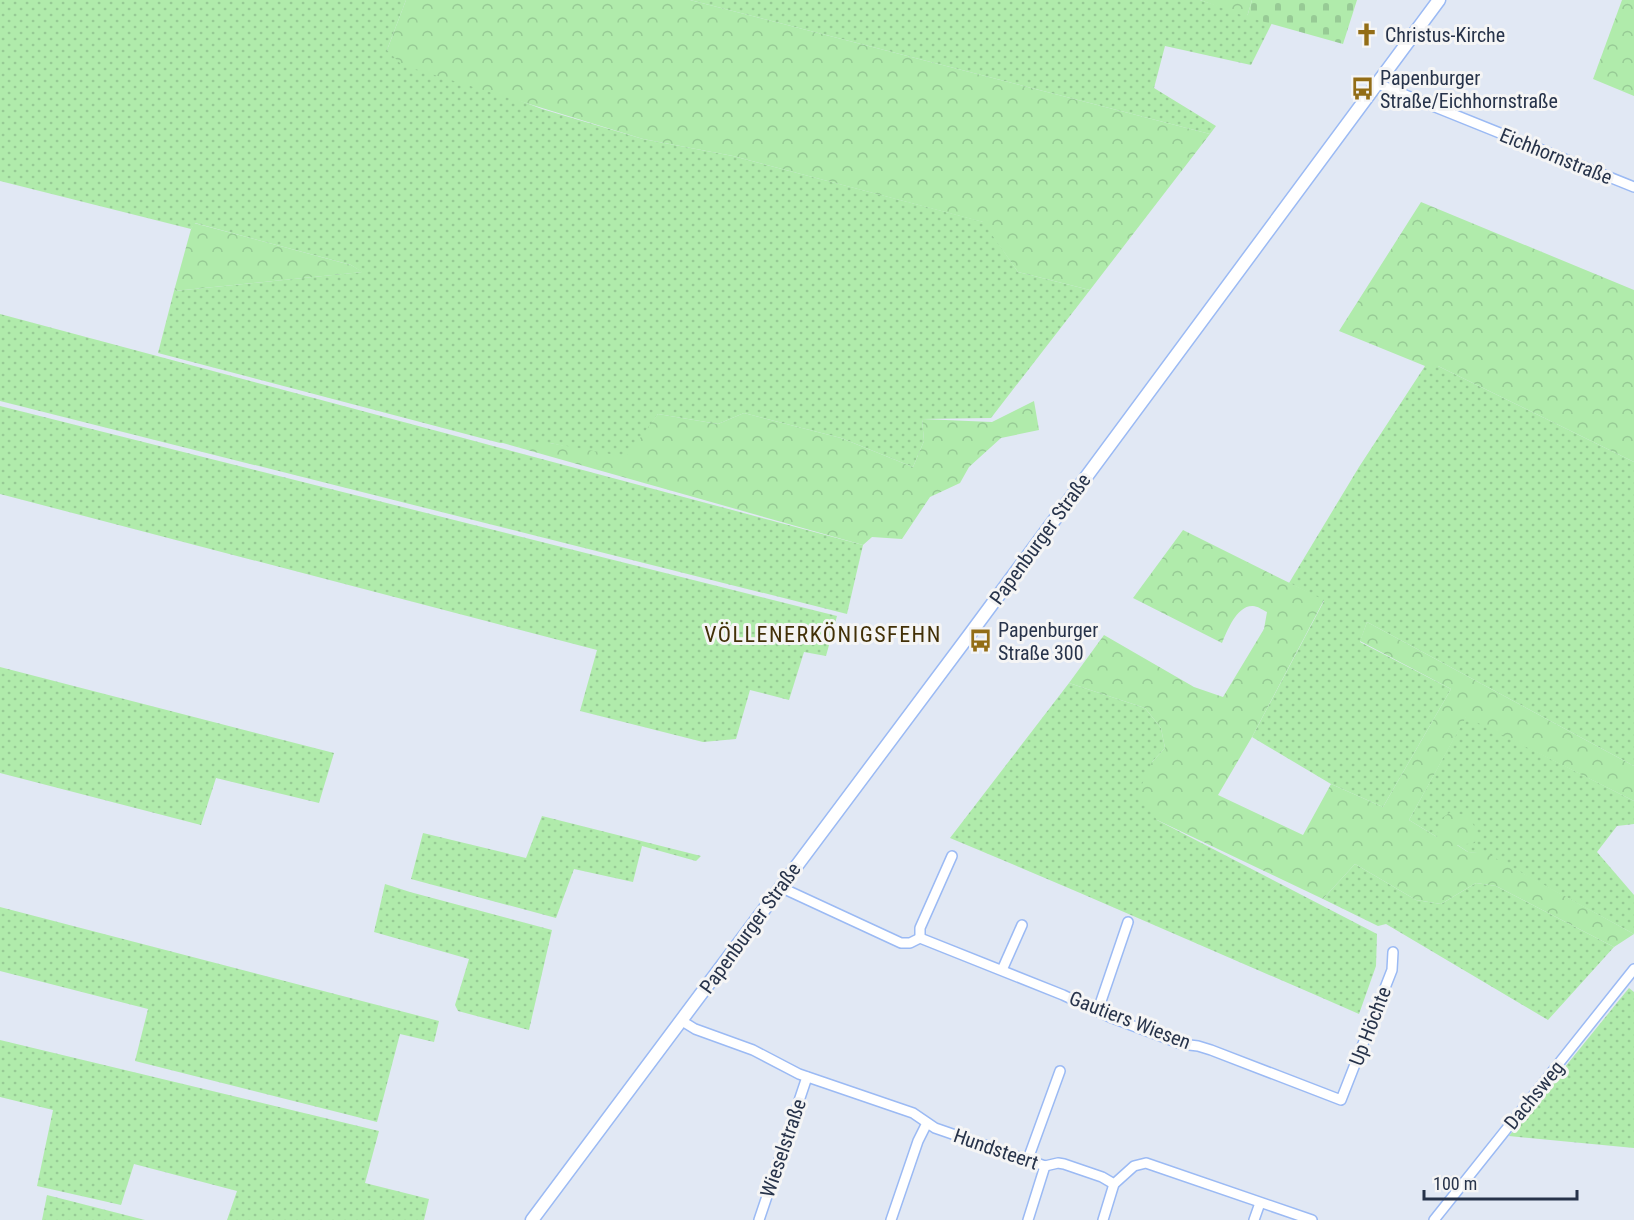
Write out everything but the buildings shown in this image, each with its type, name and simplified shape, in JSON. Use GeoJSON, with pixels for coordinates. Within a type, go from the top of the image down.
{"type":"FeatureCollection","features":[{"type":"Feature","properties":{"kind":"street","name":"Papenburger Straße"},"geometry":{"type":"LineString","coordinates":[[532,1220],[1439,0]]}},
{"type":"Feature","properties":{"kind":"street","name":"Eichhornstraße"},"geometry":{"type":"LineString","coordinates":[[1378,84],[1634,187]]}},
{"type":"Feature","properties":{"kind":"street"},"geometry":{"type":"LineString","coordinates":[[920,938],[920,928],[952,856]]}},
{"type":"Feature","properties":{"kind":"street","name":"Gautiers Wiesen"},"geometry":{"type":"LineString","coordinates":[[780,887],[901,943],[910,943],[920,938],[1002,970],[1112,1018],[1181,1044],[1211,1050],[1341,1100]]}},
{"type":"Feature","properties":{"kind":"street"},"geometry":{"type":"LineString","coordinates":[[1098,1010],[1128,922]]}},
{"type":"Feature","properties":{"kind":"street"},"geometry":{"type":"LineString","coordinates":[[1002,970],[1022,925]]}},
{"type":"Feature","properties":{"kind":"street","name":"Up Höchte"},"geometry":{"type":"LineString","coordinates":[[1341,1100],[1392,970],[1393,952]]}},
{"type":"Feature","properties":{"kind":"street","name":"Dachsweg"},"geometry":{"type":"LineString","coordinates":[[1434,1220],[1634,969]]}},
{"type":"Feature","properties":{"kind":"street","name":"Hundsteert"},"geometry":{"type":"LineString","coordinates":[[682,1021],[695,1029],[753,1050],[807,1077],[913,1113],[935,1128],[1045,1166],[1065,1164],[1102,1177],[1114,1184]]}},
{"type":"Feature","properties":{"kind":"street"},"geometry":{"type":"LineString","coordinates":[[1028,1159],[1060,1071]]}},
{"type":"Feature","properties":{"kind":"street","name":"Wieselstraße"},"geometry":{"type":"LineString","coordinates":[[759,1220],[807,1077]]}},
{"type":"Feature","properties":{"kind":"street"},"geometry":{"type":"LineString","coordinates":[[891,1220],[918,1141],[927,1123]]}},
{"type":"Feature","properties":{"kind":"street"},"geometry":{"type":"LineString","coordinates":[[1103,1220],[1114,1184],[1134,1166],[1146,1163],[1312,1220]]}},
{"type":"Feature","properties":{"kind":"street"},"geometry":{"type":"LineString","coordinates":[[1028,1220],[1045,1166]]}},
{"type":"Feature","properties":{"kind":"street"},"geometry":{"type":"LineString","coordinates":[[1254,1220],[1260,1203]]}},
{"type":"Feature","properties":{"kind":"green space"},"geometry":{"type":"Polygon","coordinates":[[[0,0],[406,0],[387,50],[542,109],[643,139],[733,156],[984,222],[1018,272],[1090,290],[991,418],[922,419],[924,441],[913,467],[841,438],[744,413],[718,424],[658,414],[627,460],[550,443],[500,443],[158,353],[174,291],[362,272],[351,265],[195,223],[191,229],[0,181],[0,0]]]}},
{"type":"Feature","properties":{"kind":"green space"},"geometry":{"type":"Polygon","coordinates":[[[406,0],[690,0],[1210,134],[1090,290],[1018,272],[983,222],[733,156],[643,139],[402,65],[387,50],[406,0]]]}},
{"type":"Feature","properties":{"kind":"green space"},"geometry":{"type":"Polygon","coordinates":[[[690,0],[1200,0],[1272,23],[1251,65],[1165,46],[1154,88],[1216,126],[1210,134],[690,0]]]}},
{"type":"Feature","properties":{"kind":"green space"},"geometry":{"type":"Polygon","coordinates":[[[1200,0],[1252,0],[1247,17],[1200,0]]]}},
{"type":"Feature","properties":{"kind":"green space"},"geometry":{"type":"Polygon","coordinates":[[[1252,0],[1357,0],[1343,44],[1247,17],[1252,0]]]}},
{"type":"Feature","properties":{"kind":"green space"},"geometry":{"type":"Polygon","coordinates":[[[1622,0],[1634,0],[1634,96],[1593,79],[1622,0]]]}},
{"type":"Feature","properties":{"kind":"green space"},"geometry":{"type":"Polygon","coordinates":[[[1421,202],[1634,290],[1634,462],[1438,366],[1425,366],[1339,331],[1421,202]]]}},
{"type":"Feature","properties":{"kind":"green space"},"geometry":{"type":"Polygon","coordinates":[[[194,223],[351,265],[363,272],[174,291],[194,223]]]}},
{"type":"Feature","properties":{"kind":"green space"},"geometry":{"type":"Polygon","coordinates":[[[0,314],[863,545],[847,614],[0,401],[0,314]]]}},
{"type":"Feature","properties":{"kind":"green space"},"geometry":{"type":"Polygon","coordinates":[[[1425,366],[1438,366],[1634,462],[1634,766],[1367,622],[1360,642],[1451,689],[1383,807],[1331,784],[1252,737],[1324,601],[1289,583],[1359,467],[1425,366]]]}},
{"type":"Feature","properties":{"kind":"green space"},"geometry":{"type":"Polygon","coordinates":[[[1034,401],[1039,430],[1001,438],[969,467],[960,483],[930,497],[902,539],[872,537],[863,545],[503,443],[550,443],[626,457],[658,414],[718,424],[744,413],[841,438],[913,467],[924,441],[922,419],[992,422],[1034,401]]]}},
{"type":"Feature","properties":{"kind":"green space"},"geometry":{"type":"Polygon","coordinates":[[[0,406],[837,616],[826,656],[804,652],[789,700],[750,690],[736,739],[703,742],[580,711],[597,650],[0,494],[0,406]]]}},
{"type":"Feature","properties":{"kind":"green space"},"geometry":{"type":"Polygon","coordinates":[[[1183,530],[1324,600],[1252,737],[1218,795],[1303,835],[1331,784],[1383,807],[1451,689],[1360,641],[1367,622],[1634,766],[1634,801],[1466,717],[1409,820],[1437,837],[1440,819],[1451,812],[1468,816],[1476,829],[1475,843],[1457,845],[1468,852],[1486,853],[1634,934],[1614,947],[1496,886],[1476,883],[1441,904],[1416,900],[1355,864],[1323,899],[1157,820],[1138,793],[1152,762],[1165,748],[1161,728],[1145,708],[1069,683],[1104,635],[1194,687],[1223,697],[1264,629],[1267,612],[1253,606],[1242,610],[1233,620],[1222,643],[1133,598],[1183,530]]]}},
{"type":"Feature","properties":{"kind":"green space"},"geometry":{"type":"Polygon","coordinates":[[[0,667],[334,753],[319,803],[216,778],[201,825],[0,773],[0,667]]]}},
{"type":"Feature","properties":{"kind":"green space"},"geometry":{"type":"Polygon","coordinates":[[[1069,683],[1145,708],[1161,728],[1165,748],[1152,762],[1157,820],[1377,934],[1376,966],[1359,1014],[950,838],[1069,683]]]}},
{"type":"Feature","properties":{"kind":"green space"},"geometry":{"type":"Polygon","coordinates":[[[1466,716],[1634,801],[1634,824],[1617,826],[1597,852],[1634,895],[1634,934],[1486,854],[1468,852],[1409,820],[1466,716]]]}},
{"type":"Feature","properties":{"kind":"green space"},"geometry":{"type":"Polygon","coordinates":[[[542,816],[701,856],[696,861],[642,846],[633,882],[574,869],[556,918],[411,879],[423,833],[526,858],[542,816]]]}},
{"type":"Feature","properties":{"kind":"green space"},"geometry":{"type":"Polygon","coordinates":[[[1355,864],[1416,900],[1441,904],[1476,883],[1496,886],[1614,947],[1548,1020],[1386,924],[1378,926],[1323,899],[1355,864]]]}},
{"type":"Feature","properties":{"kind":"green space"},"geometry":{"type":"Polygon","coordinates":[[[385,884],[552,930],[529,1030],[458,1011],[455,1005],[469,959],[374,932],[385,884]]]}},
{"type":"Feature","properties":{"kind":"green space"},"geometry":{"type":"Polygon","coordinates":[[[0,907],[439,1021],[434,1042],[400,1034],[377,1122],[135,1061],[148,1009],[0,971],[0,907]]]}},
{"type":"Feature","properties":{"kind":"green space"},"geometry":{"type":"Polygon","coordinates":[[[1629,988],[1634,992],[1634,1148],[1509,1136],[1629,988]]]}},
{"type":"Feature","properties":{"kind":"green space"},"geometry":{"type":"Polygon","coordinates":[[[0,1040],[379,1131],[365,1183],[429,1199],[424,1220],[227,1220],[237,1191],[134,1164],[121,1205],[37,1186],[53,1110],[0,1097],[0,1040]]]}},
{"type":"Feature","properties":{"kind":"green space"},"geometry":{"type":"Polygon","coordinates":[[[47,1195],[145,1220],[42,1220],[47,1195]]]}},
{"type":"Feature","properties":{"kind":"place","name":"Christus-Kirche"},"geometry":{"type":"Point","coordinates":[1367,35]}},
{"type":"Feature","properties":{"kind":"place","name":"Papenburger Straße/Eichhornstraße"},"geometry":{"type":"Point","coordinates":[1362,89]}},
{"type":"Feature","properties":{"kind":"place","name":"Papenburger Straße 300"},"geometry":{"type":"Point","coordinates":[980,641]}},
{"type":"Feature","properties":{"kind":"district","name":"VÖLLENERKÖNIGSFEHN"},"geometry":{"type":"Point","coordinates":[823,634]}}]}
